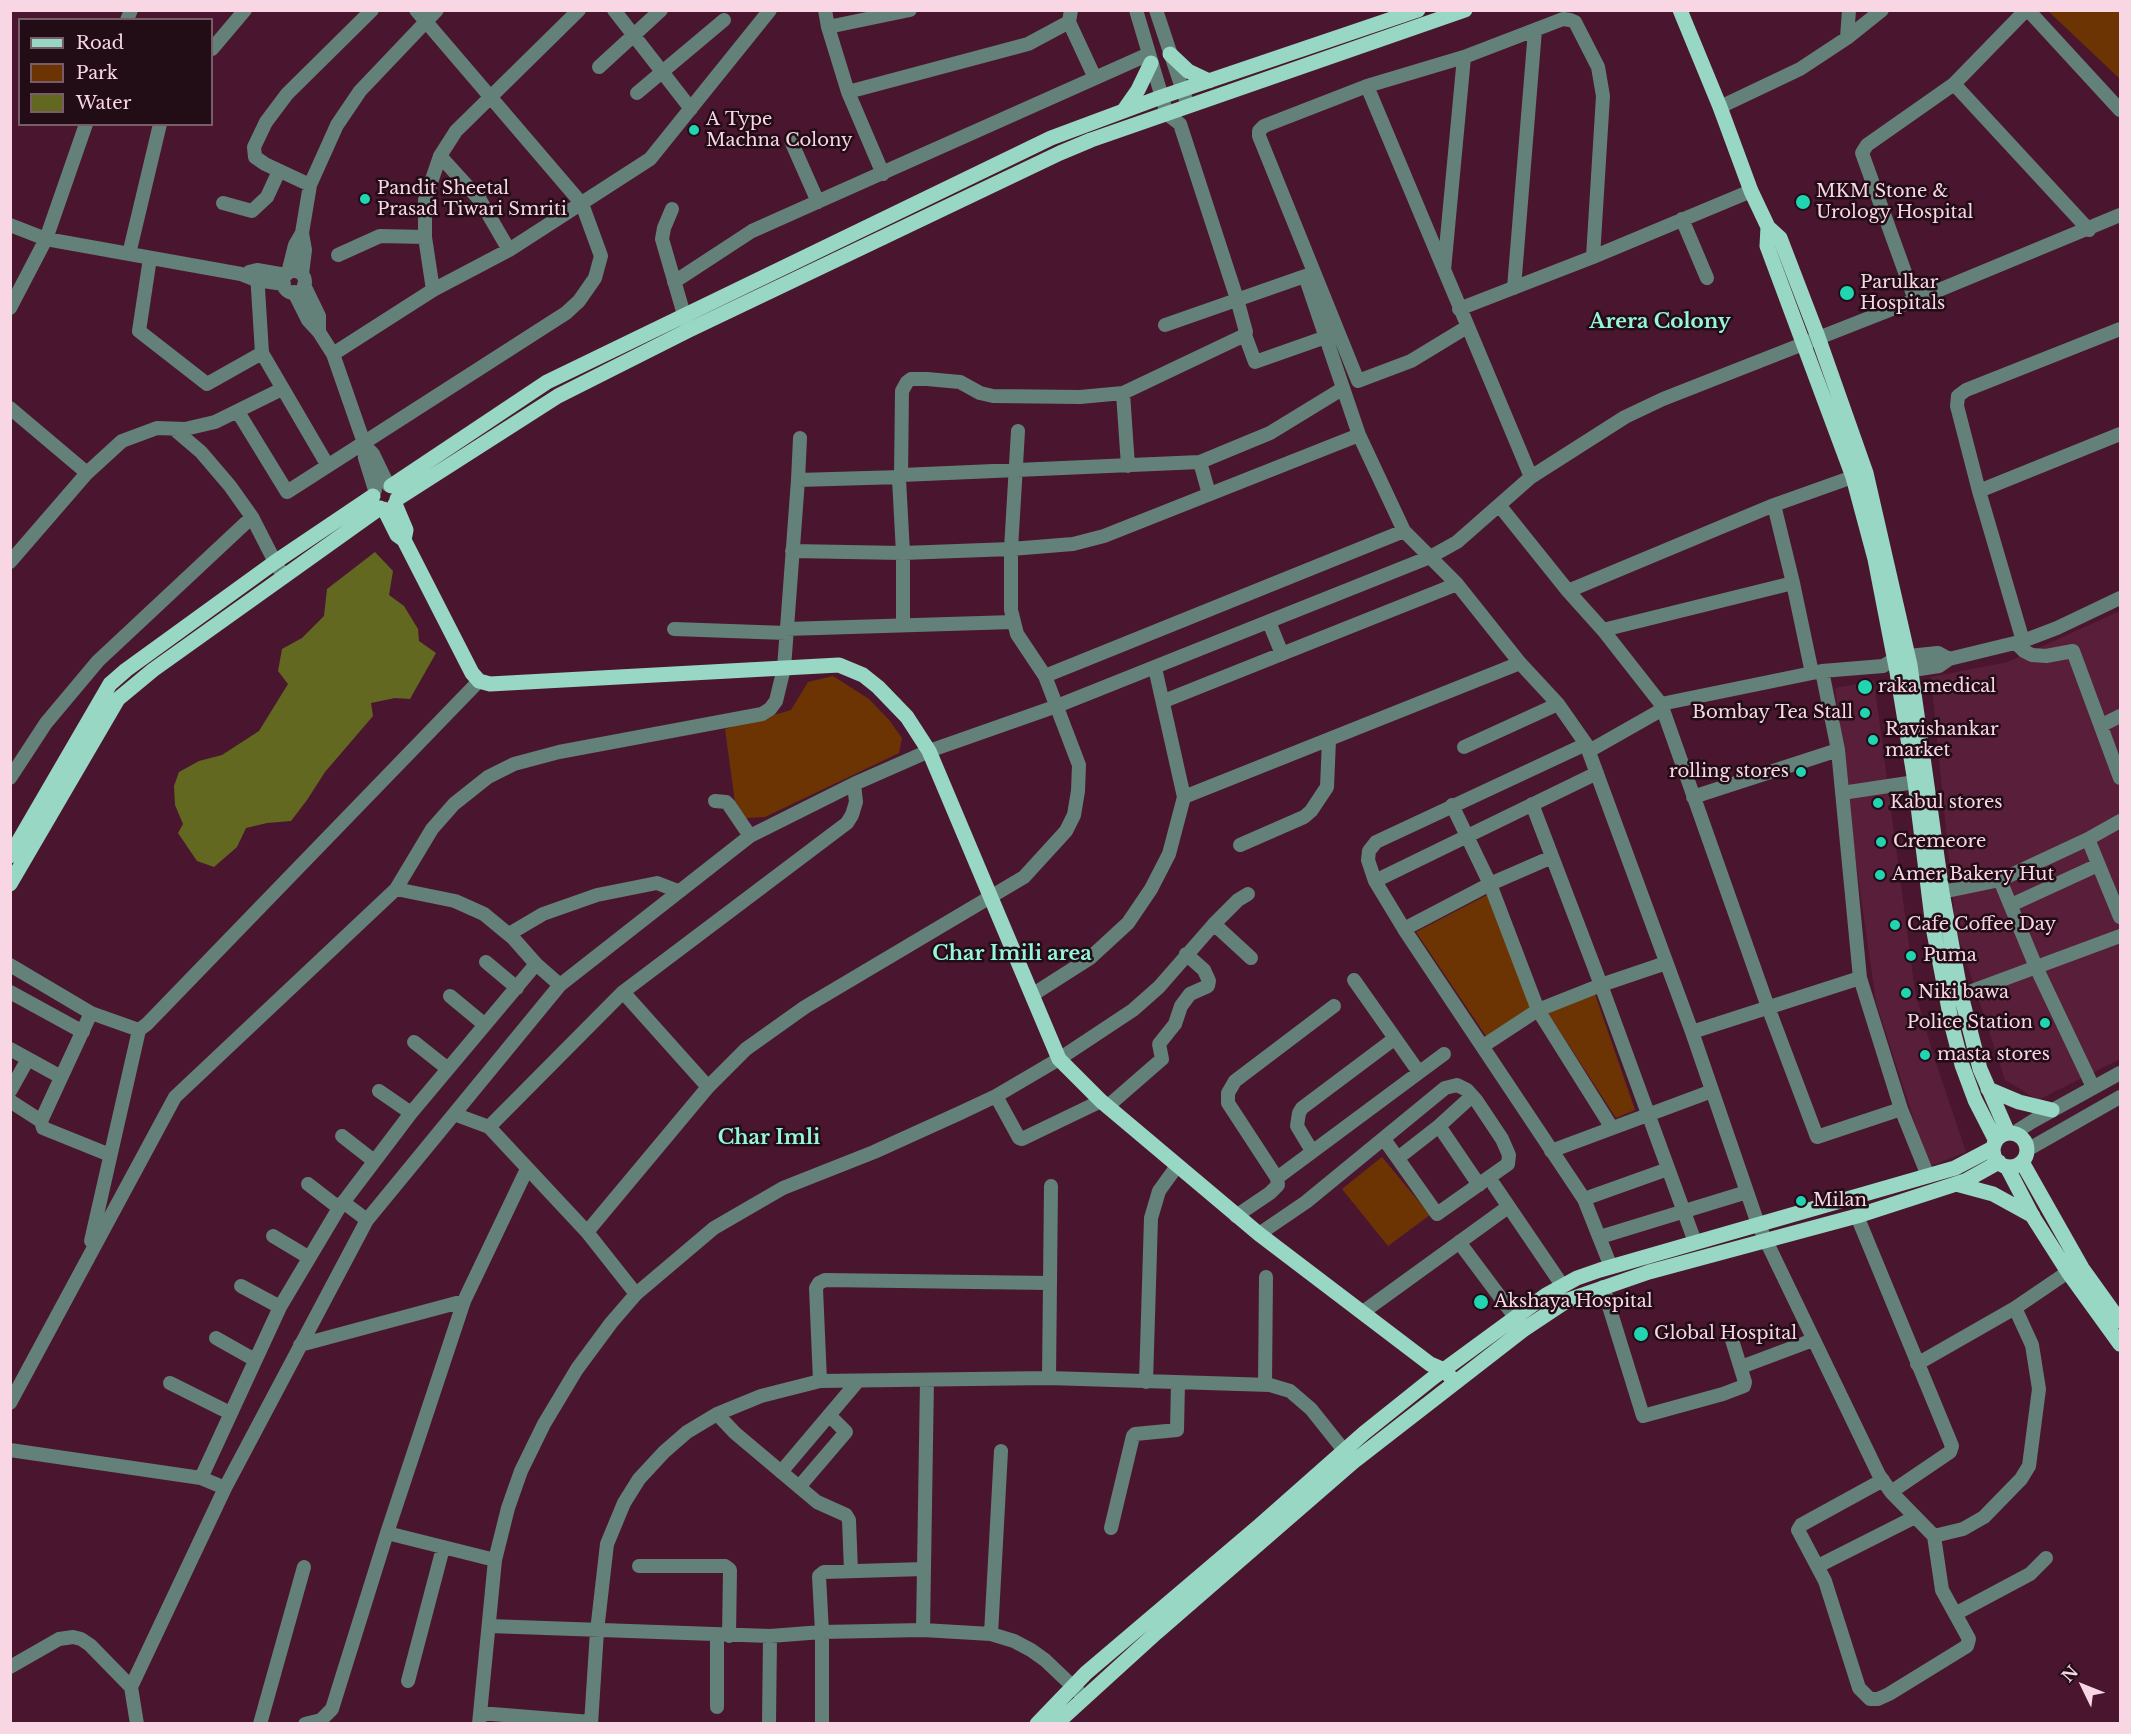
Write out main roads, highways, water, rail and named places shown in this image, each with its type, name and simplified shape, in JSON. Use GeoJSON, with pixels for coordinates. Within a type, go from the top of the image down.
{"type":"FeatureCollection","features":[{"type":"Feature","properties":{"kind":"main road"},"geometry":{"type":"LineString","coordinates":[[10,856],[110,684],[275,562],[444,460],[686,323],[1051,138],[1161,97],[1418,10]]}},
{"type":"Feature","properties":{"kind":"main road"},"geometry":{"type":"LineString","coordinates":[[686,323],[1091,140],[1465,10]]}},
{"type":"Feature","properties":{"kind":"main road"},"geometry":{"type":"LineString","coordinates":[[1681,11],[1751,191],[1768,227],[1780,238],[1811,340],[1859,475],[1899,665],[1961,995],[1971,1040],[1988,1089],[2003,1147],[2033,1216],[2068,1272],[2121,1344]]}},
{"type":"Feature","properties":{"kind":"main road"},"geometry":{"type":"LineString","coordinates":[[1170,54],[1188,71],[1209,81]]}},
{"type":"Feature","properties":{"kind":"main road"},"geometry":{"type":"LineString","coordinates":[[1124,110],[1141,85],[1150,59]]}},
{"type":"Feature","properties":{"kind":"main road"},"geometry":{"type":"LineString","coordinates":[[1087,124],[1091,140]]}},
{"type":"Feature","properties":{"kind":"main road"},"geometry":{"type":"LineString","coordinates":[[984,170],[992,186]]}},
{"type":"Feature","properties":{"kind":"main road"},"geometry":{"type":"LineString","coordinates":[[385,497],[397,535],[404,540],[472,673],[479,681],[490,684],[839,665],[862,675],[878,687],[907,717],[929,751],[1059,1059],[1105,1104],[1236,1216],[1363,1312],[1436,1370],[1450,1386]]}},
{"type":"Feature","properties":{"kind":"main road"},"geometry":{"type":"LineString","coordinates":[[10,884],[118,699],[153,670],[284,577],[385,497]]}},
{"type":"Feature","properties":{"kind":"main road"},"geometry":{"type":"LineString","coordinates":[[1899,665],[1933,927],[1953,1030],[1962,1065],[1984,1121],[2003,1147],[2012,1167],[2025,1156]]}},
{"type":"Feature","properties":{"kind":"main road"},"geometry":{"type":"LineString","coordinates":[[1988,1089],[2019,1102],[2052,1110]]}},
{"type":"Feature","properties":{"kind":"main road"},"geometry":{"type":"LineString","coordinates":[[1036,1724],[1072,1686],[1251,1533],[1348,1456],[1450,1386],[1523,1330],[1568,1300],[1603,1287],[1649,1272],[1857,1216],[1956,1184],[2003,1147],[2021,1136],[2025,1142],[2025,1156],[2082,1268],[2121,1321]]}},
{"type":"Feature","properties":{"kind":"main road"},"geometry":{"type":"LineString","coordinates":[[1056,1724],[1348,1456],[1436,1370],[1562,1285],[1611,1267],[1955,1168],[2003,1147]]}},
{"type":"Feature","properties":{"kind":"main road"},"geometry":{"type":"LineString","coordinates":[[1956,1184],[1993,1194],[2033,1216]]}},
{"type":"Feature","properties":{"kind":"water"},"geometry":{"type":"Polygon","coordinates":[[[375,552],[393,571],[389,595],[404,606],[418,629],[419,641],[436,653],[410,699],[395,698],[371,703],[373,716],[325,772],[291,821],[246,828],[237,847],[214,867],[197,861],[178,833],[183,824],[175,805],[174,786],[179,772],[199,761],[222,755],[259,731],[288,684],[278,671],[282,649],[302,638],[324,616],[327,589],[375,552]]]}},
{"type":"Feature","properties":{"kind":"place","name":"A Type Machna Colony"},"geometry":{"type":"Point","coordinates":[694,130]}},
{"type":"Feature","properties":{"kind":"place","name":"Pandit Sheetal Prasad Tiwari Smriti"},"geometry":{"type":"Point","coordinates":[365,199]}},
{"type":"Feature","properties":{"kind":"place","name":"MKM Stone & Urology Hospital"},"geometry":{"type":"Point","coordinates":[1803,202]}},
{"type":"Feature","properties":{"kind":"place","name":"Parulkar Hospitals"},"geometry":{"type":"Point","coordinates":[1847,293]}},
{"type":"Feature","properties":{"kind":"place","name":"raka medical"},"geometry":{"type":"Point","coordinates":[1865,687]}},
{"type":"Feature","properties":{"kind":"place","name":"Bombay Tea Stall"},"geometry":{"type":"Point","coordinates":[1865,713]}},
{"type":"Feature","properties":{"kind":"place","name":"Ravishankar market"},"geometry":{"type":"Point","coordinates":[1873,740]}},
{"type":"Feature","properties":{"kind":"place","name":"rolling stores"},"geometry":{"type":"Point","coordinates":[1801,772]}},
{"type":"Feature","properties":{"kind":"place","name":"Kabul stores"},"geometry":{"type":"Point","coordinates":[1878,803]}},
{"type":"Feature","properties":{"kind":"place","name":"Cremeore"},"geometry":{"type":"Point","coordinates":[1881,842]}},
{"type":"Feature","properties":{"kind":"place","name":"Amer Bakery Hut"},"geometry":{"type":"Point","coordinates":[1880,875]}},
{"type":"Feature","properties":{"kind":"place","name":"Cafe Coffee Day"},"geometry":{"type":"Point","coordinates":[1895,925]}},
{"type":"Feature","properties":{"kind":"place","name":"Puma"},"geometry":{"type":"Point","coordinates":[1911,956]}},
{"type":"Feature","properties":{"kind":"place","name":"Niki bawa"},"geometry":{"type":"Point","coordinates":[1906,993]}},
{"type":"Feature","properties":{"kind":"place","name":"Police Station"},"geometry":{"type":"Point","coordinates":[2045,1023]}},
{"type":"Feature","properties":{"kind":"place","name":"masta stores"},"geometry":{"type":"Point","coordinates":[1925,1055]}},
{"type":"Feature","properties":{"kind":"place","name":"Milan"},"geometry":{"type":"Point","coordinates":[1801,1201]}},
{"type":"Feature","properties":{"kind":"place","name":"Akshaya Hospital"},"geometry":{"type":"Point","coordinates":[1481,1302]}},
{"type":"Feature","properties":{"kind":"place","name":"Global Hospital"},"geometry":{"type":"Point","coordinates":[1641,1334]}},
{"type":"Feature","properties":{"kind":"district","name":"Arera Colony"},"geometry":{"type":"Point","coordinates":[1660,322]}},
{"type":"Feature","properties":{"kind":"district","name":"Char Imili area"},"geometry":{"type":"Point","coordinates":[1012,954]}},
{"type":"Feature","properties":{"kind":"district","name":"Char Imli"},"geometry":{"type":"Point","coordinates":[769,1138]}}]}
